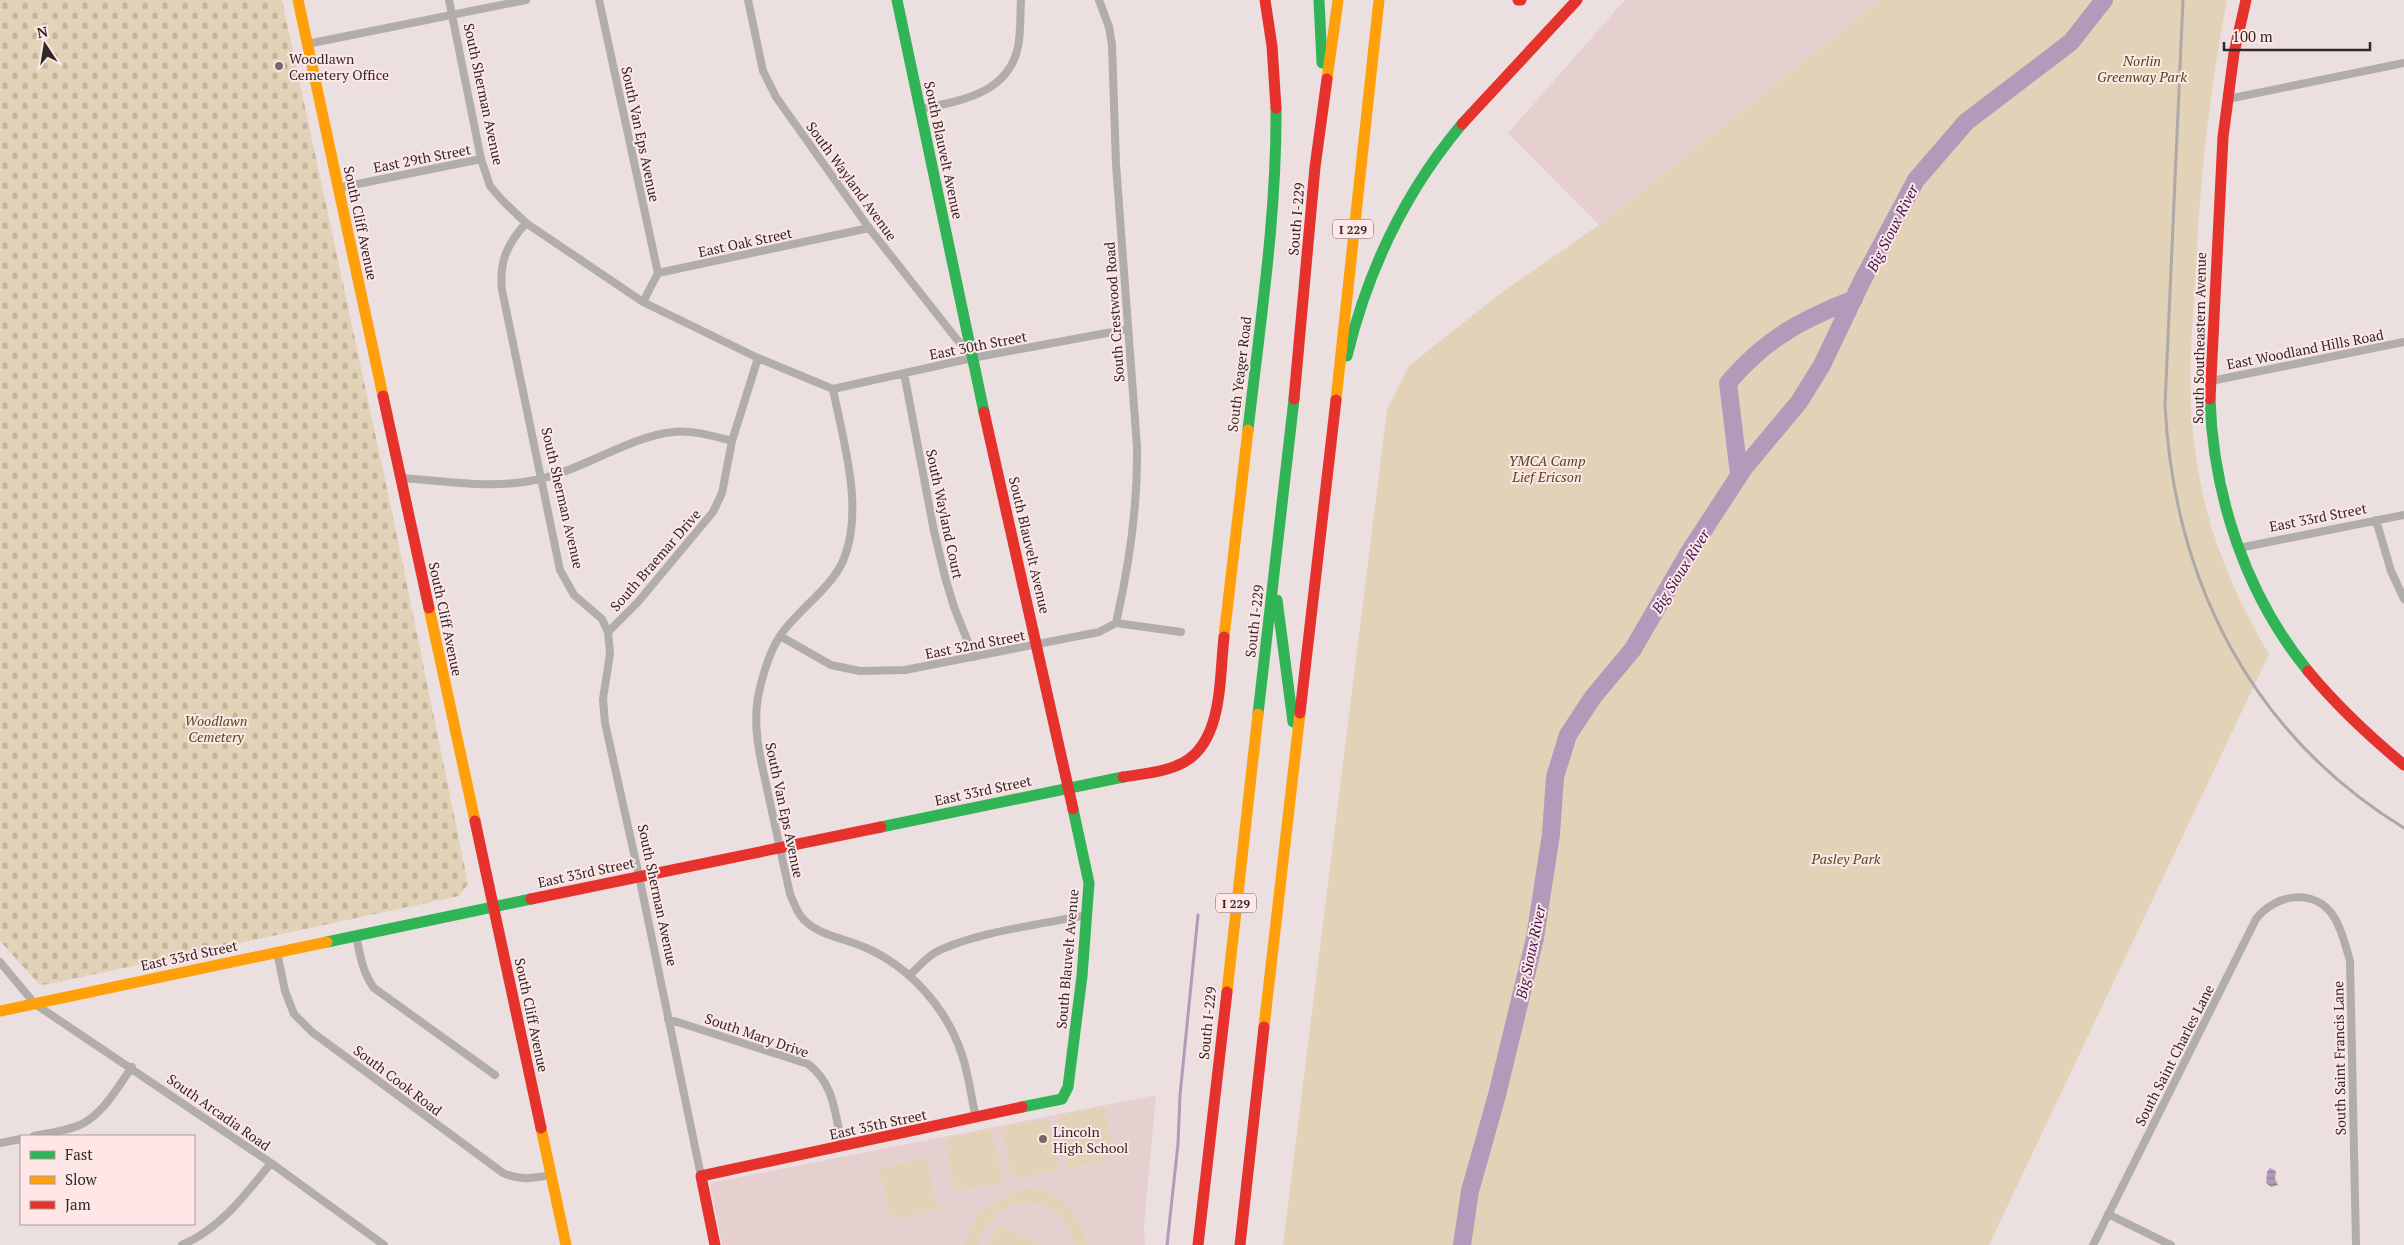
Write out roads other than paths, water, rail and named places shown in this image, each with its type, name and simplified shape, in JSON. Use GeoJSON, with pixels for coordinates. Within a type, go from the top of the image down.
{"type":"FeatureCollection","features":[{"type":"Feature","properties":{"kind":"main road","name":"South Cliff Avenue"},"geometry":{"type":"LineString","coordinates":[[298,0],[566,1245]]}},
{"type":"Feature","properties":{"kind":"main road","name":"South Blauvelt Avenue"},"geometry":{"type":"LineString","coordinates":[[897,0],[972,358],[1038,644],[1089,883],[1082,976],[1069,1078],[1066,1093],[1062,1099]]}},
{"type":"Feature","properties":{"kind":"main road","name":"South Yeager Road"},"geometry":{"type":"LineString","coordinates":[[1202,747],[1210,735],[1215,718],[1275,182],[1276,84],[1265,0]]}},
{"type":"Feature","properties":{"kind":"main road"},"geometry":{"type":"LineString","coordinates":[[1318,141],[1322,50],[1319,0]]}},
{"type":"Feature","properties":{"kind":"main road","name":"South I-229"},"geometry":{"type":"LineString","coordinates":[[1198,1245],[1301,339],[1318,141],[1338,0]]}},
{"type":"Feature","properties":{"kind":"main road","name":"I 229"},"geometry":{"type":"LineString","coordinates":[[1240,1245],[1379,0]]}},
{"type":"Feature","properties":{"kind":"main road"},"geometry":{"type":"LineString","coordinates":[[1329,458],[1341,388],[1358,314],[1376,261],[1401,211],[1422,176],[1462,123],[1577,0]]}},
{"type":"Feature","properties":{"kind":"main road","name":"South Southeastern Avenue"},"geometry":{"type":"LineString","coordinates":[[2246,0],[2235,52],[2228,99],[2220,176],[2211,381],[2215,457],[2225,503],[2239,548],[2265,607],[2305,669],[2351,721],[2404,765]]}},
{"type":"Feature","properties":{"kind":"main road"},"geometry":{"type":"LineString","coordinates":[[1274,579],[1296,742]]}},
{"type":"Feature","properties":{"kind":"main road","name":"East 33rd Street"},"geometry":{"type":"LineString","coordinates":[[0,1011],[356,935],[1175,766],[1188,760],[1202,747]]}},
{"type":"Feature","properties":{"kind":"main road","name":"East 35th Street"},"geometry":{"type":"LineString","coordinates":[[701,1176],[1062,1099]]}},
{"type":"Feature","properties":{"kind":"main road","name":"South Sherman Avenue"},"geometry":{"type":"LineString","coordinates":[[701,1176],[715,1245]]}},
{"type":"Feature","properties":{"kind":"street","name":"South Sherman Avenue"},"geometry":{"type":"LineString","coordinates":[[449,0],[481,159],[490,186],[526,223],[506,248],[501,277],[560,570],[574,594],[602,619],[608,632],[610,654],[603,699],[605,723],[640,876],[701,1176]]}},
{"type":"Feature","properties":{"kind":"street"},"geometry":{"type":"LineString","coordinates":[[307,44],[526,0]]}},
{"type":"Feature","properties":{"kind":"street","name":"South Van Eps Avenue"},"geometry":{"type":"LineString","coordinates":[[599,0],[658,274]]}},
{"type":"Feature","properties":{"kind":"street","name":"South Wayland Avenue"},"geometry":{"type":"LineString","coordinates":[[748,0],[764,71],[776,98],[869,228],[972,358]]}},
{"type":"Feature","properties":{"kind":"street"},"geometry":{"type":"LineString","coordinates":[[920,109],[964,100],[983,93],[1001,79],[1011,66],[1018,47],[1021,0]]}},
{"type":"Feature","properties":{"kind":"street","name":"South Crestwood Road"},"geometry":{"type":"LineString","coordinates":[[1098,0],[1109,26],[1112,45],[1116,164],[1138,470],[1124,587],[1116,623]]}},
{"type":"Feature","properties":{"kind":"street"},"geometry":{"type":"LineString","coordinates":[[2228,99],[2404,63]]}},
{"type":"Feature","properties":{"kind":"street","name":"East 29th Street"},"geometry":{"type":"LineString","coordinates":[[338,188],[481,159]]}},
{"type":"Feature","properties":{"kind":"street"},"geometry":{"type":"LineString","coordinates":[[526,223],[643,302],[758,358],[834,389]]}},
{"type":"Feature","properties":{"kind":"street","name":"East Oak Street"},"geometry":{"type":"LineString","coordinates":[[658,274],[869,228]]}},
{"type":"Feature","properties":{"kind":"street"},"geometry":{"type":"LineString","coordinates":[[643,302],[658,274]]}},
{"type":"Feature","properties":{"kind":"street","name":"East 30th Street"},"geometry":{"type":"LineString","coordinates":[[834,389],[972,358],[1128,328]]}},
{"type":"Feature","properties":{"kind":"street","name":"East Woodland Hills Road"},"geometry":{"type":"LineString","coordinates":[[2211,381],[2404,342]]}},
{"type":"Feature","properties":{"kind":"street","name":"South Braemar Drive"},"geometry":{"type":"LineString","coordinates":[[608,632],[638,602],[713,512],[724,486],[732,441],[758,358]]}},
{"type":"Feature","properties":{"kind":"street","name":"South Wayland Court"},"geometry":{"type":"LineString","coordinates":[[904,373],[943,568],[954,607],[974,657]]}},
{"type":"Feature","properties":{"kind":"street","name":"South Van Eps Avenue"},"geometry":{"type":"LineString","coordinates":[[834,389],[852,494],[853,518],[849,540],[842,561],[825,588],[780,636],[767,665],[758,698],[756,737],[790,894],[800,916],[816,930],[864,947],[891,960],[910,974],[938,1008],[952,1030],[962,1055],[976,1118]]}},
{"type":"Feature","properties":{"kind":"street"},"geometry":{"type":"LineString","coordinates":[[401,478],[510,485],[542,479],[648,438],[672,432],[697,432],[732,441]]}},
{"type":"Feature","properties":{"kind":"street","name":"East 33rd Street"},"geometry":{"type":"LineString","coordinates":[[2239,548],[2404,515]]}},
{"type":"Feature","properties":{"kind":"street"},"geometry":{"type":"LineString","coordinates":[[2376,520],[2391,571],[2404,599]]}},
{"type":"Feature","properties":{"kind":"street"},"geometry":{"type":"LineString","coordinates":[[1116,623],[1181,632]]}},
{"type":"Feature","properties":{"kind":"street","name":"East 32nd Street"},"geometry":{"type":"LineString","coordinates":[[780,636],[831,665],[860,671],[906,670],[1099,632],[1116,623]]}},
{"type":"Feature","properties":{"kind":"street","name":"South Saint Charles Lane"},"geometry":{"type":"LineString","coordinates":[[2093,1245],[2256,919],[2263,910],[2274,903],[2296,896]]}},
{"type":"Feature","properties":{"kind":"street","name":"South Saint Francis Lane"},"geometry":{"type":"LineString","coordinates":[[2296,896],[2314,901],[2325,907],[2334,917],[2350,961],[2356,1245]]}},
{"type":"Feature","properties":{"kind":"street"},"geometry":{"type":"LineString","coordinates":[[910,974],[934,953],[952,945],[975,938],[1087,915]]}},
{"type":"Feature","properties":{"kind":"street"},"geometry":{"type":"LineString","coordinates":[[356,935],[367,979],[374,988],[496,1075]]}},
{"type":"Feature","properties":{"kind":"street","name":"South Cook Road"},"geometry":{"type":"LineString","coordinates":[[277,952],[285,990],[294,1014],[312,1032],[503,1173],[514,1178],[529,1179],[551,1175]]}},
{"type":"Feature","properties":{"kind":"street"},"geometry":{"type":"LineString","coordinates":[[0,962],[35,1004]]}},
{"type":"Feature","properties":{"kind":"street","name":"South Arcadia Road"},"geometry":{"type":"LineString","coordinates":[[35,1004],[132,1067],[271,1163],[384,1245]]}},
{"type":"Feature","properties":{"kind":"street","name":"South Mary Drive"},"geometry":{"type":"LineString","coordinates":[[668,1018],[808,1064],[825,1080],[830,1091],[842,1146]]}},
{"type":"Feature","properties":{"kind":"street"},"geometry":{"type":"LineString","coordinates":[[39,1135],[80,1125],[87,1120],[103,1107],[132,1067]]}},
{"type":"Feature","properties":{"kind":"street"},"geometry":{"type":"LineString","coordinates":[[0,1143],[20,1139]]}},
{"type":"Feature","properties":{"kind":"street"},"geometry":{"type":"LineString","coordinates":[[182,1245],[195,1243],[232,1210],[271,1163]]}},
{"type":"Feature","properties":{"kind":"street"},"geometry":{"type":"LineString","coordinates":[[2108,1214],[2171,1245]]}},
{"type":"Feature","properties":{"kind":"waterway","name":"Big Sioux River"},"geometry":{"type":"LineString","coordinates":[[1462,1245],[1470,1191],[1497,1095],[1535,938],[1551,834],[1555,777],[1568,735],[1593,697],[1633,649],[1688,554],[1744,468],[1799,402],[1822,365],[1862,281],[1916,180],[1966,122],[2071,42],[2104,0]]}},
{"type":"Feature","properties":{"kind":"waterway"},"geometry":{"type":"LineString","coordinates":[[1739,474],[1728,383],[1756,354],[1785,332],[1817,315],[1854,299]]}},
{"type":"Feature","properties":{"kind":"waterway"},"geometry":{"type":"LineString","coordinates":[[1167,1245],[1178,1144],[1180,1095],[1198,915]]}},
{"type":"Feature","properties":{"kind":"railway"},"geometry":{"type":"LineString","coordinates":[[2183,0],[2165,405],[2172,470],[2185,532],[2204,591],[2230,647],[2264,699],[2303,747],[2350,790],[2404,828]]}},
{"type":"Feature","properties":{"kind":"place","name":"Woodlawn Cemetery Office"},"geometry":{"type":"Point","coordinates":[279,66]}},
{"type":"Feature","properties":{"kind":"place","name":"Lincoln High School"},"geometry":{"type":"Point","coordinates":[1043,1139]}},
{"type":"Feature","properties":{"kind":"park label","name":"Norlin Greenway Park"},"geometry":{"type":"Point","coordinates":[2142,68]}},
{"type":"Feature","properties":{"kind":"park label","name":"YMCA Camp Lief Ericson"},"geometry":{"type":"Point","coordinates":[1547,468]}},
{"type":"Feature","properties":{"kind":"park label","name":"Woodlawn Cemetery"},"geometry":{"type":"Point","coordinates":[216,728]}},
{"type":"Feature","properties":{"kind":"park label","name":"Pasley Park"},"geometry":{"type":"Point","coordinates":[1846,858]}}]}
